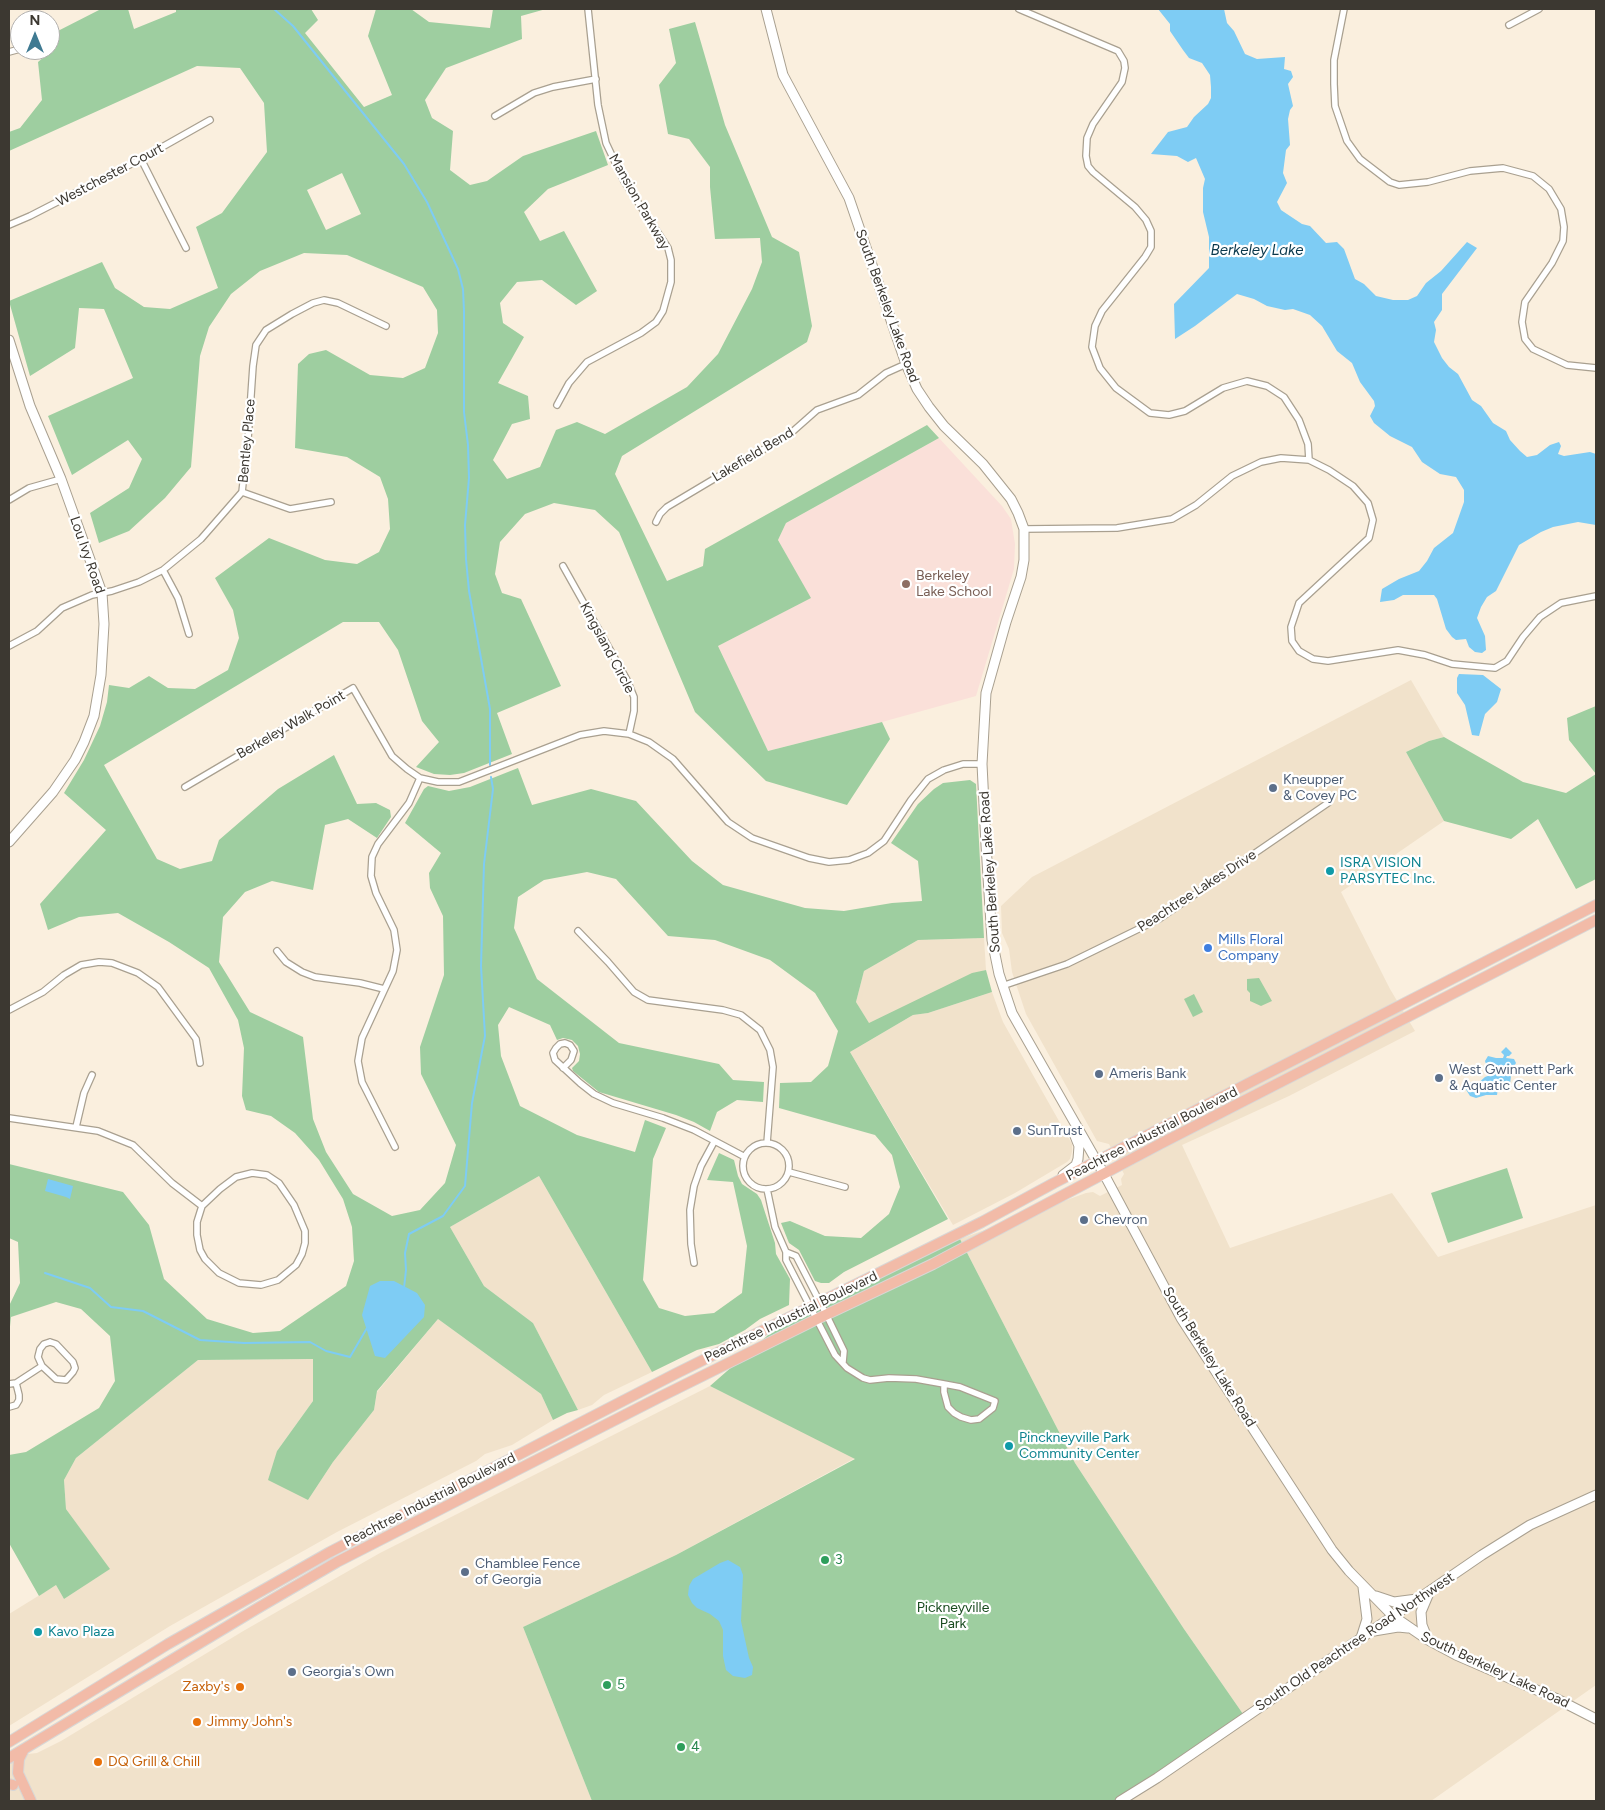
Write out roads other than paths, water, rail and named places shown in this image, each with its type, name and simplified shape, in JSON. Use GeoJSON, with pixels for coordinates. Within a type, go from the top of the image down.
{"type":"FeatureCollection","features":[{"type":"Feature","properties":{"kind":"highway","name":"Peachtree Industrial Boulevard"},"geometry":{"type":"LineString","coordinates":[[10,1740],[168,1644],[330,1552],[568,1428],[982,1222],[1096,1161],[1596,905]]}},
{"type":"Feature","properties":{"kind":"highway","name":"Peachtree Industrial Boulevard"},"geometry":{"type":"LineString","coordinates":[[9,1758],[337,1562],[822,1317],[933,1264],[1596,920]]}},
{"type":"Feature","properties":{"kind":"highway"},"geometry":{"type":"LineString","coordinates":[[24,1749],[19,1759],[18,1773],[31,1801]]}},
{"type":"Feature","properties":{"kind":"street","name":"Mansion Parkway"},"geometry":{"type":"LineString","coordinates":[[557,405],[569,383],[587,362],[642,333],[656,322],[663,311],[671,282],[671,260],[668,248],[624,181],[606,143],[598,105],[588,9]]}},
{"type":"Feature","properties":{"kind":"street","name":"South Berkeley Lake Road"},"geometry":{"type":"LineString","coordinates":[[766,9],[783,75],[849,198],[906,364],[917,389],[929,407],[956,439],[984,464],[1011,499],[1024,529],[1024,560],[1021,577],[986,693],[982,764],[992,940],[1002,986],[1012,1013],[1104,1174],[1181,1318],[1332,1550],[1366,1590],[1393,1616],[1428,1640],[1456,1655],[1596,1719]]}},
{"type":"Feature","properties":{"kind":"street"},"geometry":{"type":"LineString","coordinates":[[1018,9],[1118,51],[1124,61],[1125,68],[1122,82],[1093,124],[1087,138],[1086,156],[1088,166],[1093,172],[1135,207],[1146,220],[1151,231],[1151,247],[1102,311],[1095,326],[1092,346],[1100,368],[1116,388],[1150,413],[1168,415],[1185,412],[1223,388],[1247,381],[1267,386],[1284,397],[1299,420],[1308,444],[1309,460]]}},
{"type":"Feature","properties":{"kind":"street"},"geometry":{"type":"LineString","coordinates":[[1344,9],[1334,60],[1334,84],[1335,106],[1347,140],[1360,158],[1390,182],[1399,185],[1428,182],[1470,171],[1503,168],[1533,176],[1549,189],[1561,209],[1564,227],[1563,241],[1552,263],[1525,302],[1522,322],[1525,339],[1533,349],[1567,365],[1596,368]]}},
{"type":"Feature","properties":{"kind":"street"},"geometry":{"type":"LineString","coordinates":[[1510,25],[1539,9]]}},
{"type":"Feature","properties":{"kind":"street"},"geometry":{"type":"LineString","coordinates":[[495,116],[534,93],[553,87],[596,79]]}},
{"type":"Feature","properties":{"kind":"street","name":"Westchester Court"},"geometry":{"type":"LineString","coordinates":[[9,225],[141,159],[210,120]]}},
{"type":"Feature","properties":{"kind":"street"},"geometry":{"type":"LineString","coordinates":[[141,159],[186,248]]}},
{"type":"Feature","properties":{"kind":"street","name":"Bentley Place"},"geometry":{"type":"LineString","coordinates":[[9,646],[38,631],[62,608],[92,595],[139,582],[163,570],[201,539],[242,492],[256,345],[266,330],[313,303],[324,300],[338,303],[386,326]]}},
{"type":"Feature","properties":{"kind":"street","name":"Lou Ivy Road"},"geometry":{"type":"LineString","coordinates":[[9,340],[10,352],[30,406],[61,479],[102,593],[104,632],[101,675],[94,716],[84,742],[66,775],[9,842]]}},
{"type":"Feature","properties":{"kind":"street","name":"Lakefield Bend"},"geometry":{"type":"LineString","coordinates":[[656,522],[667,506],[791,433],[817,410],[858,395],[886,373],[906,364]]}},
{"type":"Feature","properties":{"kind":"street"},"geometry":{"type":"LineString","coordinates":[[1024,529],[1117,528],[1172,519],[1196,505],[1232,476],[1261,462],[1281,458],[1309,460],[1329,470],[1352,486],[1368,503],[1373,520],[1369,538],[1299,603],[1291,627],[1292,641],[1299,651],[1313,659],[1328,661],[1398,650],[1425,655],[1452,664],[1495,668],[1507,661],[1523,637],[1540,617],[1562,604],[1596,596]]}},
{"type":"Feature","properties":{"kind":"street"},"geometry":{"type":"LineString","coordinates":[[9,500],[29,488],[61,479]]}},
{"type":"Feature","properties":{"kind":"street"},"geometry":{"type":"LineString","coordinates":[[242,492],[290,509],[331,502]]}},
{"type":"Feature","properties":{"kind":"street","name":"Kingsland Circle"},"geometry":{"type":"LineString","coordinates":[[563,566],[627,680],[634,697],[629,734]]}},
{"type":"Feature","properties":{"kind":"street"},"geometry":{"type":"LineString","coordinates":[[163,570],[178,598],[188,634]]}},
{"type":"Feature","properties":{"kind":"street","name":"Berkeley Walk Point"},"geometry":{"type":"LineString","coordinates":[[185,787],[353,688],[392,756],[407,770],[420,778],[438,782],[459,782],[580,735],[604,731],[629,734],[649,742],[673,759],[728,822],[752,838],[809,858],[829,862],[858,857],[868,853],[884,841],[911,800],[928,779],[944,770],[964,764],[982,764]]}},
{"type":"Feature","properties":{"kind":"street"},"geometry":{"type":"LineString","coordinates":[[395,1147],[362,1082],[358,1060],[362,1038],[393,971],[396,950],[394,930],[376,893],[371,876],[372,857],[378,844],[409,803],[420,778]]}},
{"type":"Feature","properties":{"kind":"street","name":"Peachtree Lakes Drive"},"geometry":{"type":"LineString","coordinates":[[1002,986],[1066,964],[1159,919],[1328,803]]}},
{"type":"Feature","properties":{"kind":"street"},"geometry":{"type":"LineString","coordinates":[[578,932],[634,992],[648,1000],[723,1010],[741,1015],[760,1030],[770,1050],[773,1067],[767,1143]]}},
{"type":"Feature","properties":{"kind":"street"},"geometry":{"type":"LineString","coordinates":[[277,951],[286,962],[302,972],[315,977],[360,983],[384,990]]}},
{"type":"Feature","properties":{"kind":"street"},"geometry":{"type":"LineString","coordinates":[[9,1010],[43,992],[64,975],[81,965],[99,962],[112,963],[138,973],[158,987],[196,1039],[200,1062]]}},
{"type":"Feature","properties":{"kind":"street"},"geometry":{"type":"LineString","coordinates":[[563,1068],[594,1094],[613,1103],[694,1130],[745,1157]]}},
{"type":"Feature","properties":{"kind":"street"},"geometry":{"type":"LineString","coordinates":[[76,1127],[84,1092],[92,1075]]}},
{"type":"Feature","properties":{"kind":"street"},"geometry":{"type":"LineString","coordinates":[[1054,1183],[1076,1165],[1080,1153],[1060,1098]]}},
{"type":"Feature","properties":{"kind":"street"},"geometry":{"type":"LineString","coordinates":[[9,1118],[98,1131],[133,1144],[172,1184],[202,1206]]}},
{"type":"Feature","properties":{"kind":"street"},"geometry":{"type":"LineString","coordinates":[[694,1263],[691,1244],[690,1210],[694,1186],[701,1166],[714,1142]]}},
{"type":"Feature","properties":{"kind":"street"},"geometry":{"type":"LineString","coordinates":[[767,1143],[776,1145],[784,1150],[790,1163],[789,1172],[782,1183],[776,1188],[767,1190],[754,1186],[747,1180],[743,1166],[745,1157],[752,1148],[759,1144],[767,1143]]}},
{"type":"Feature","properties":{"kind":"street"},"geometry":{"type":"LineString","coordinates":[[789,1172],[844,1187]]}},
{"type":"Feature","properties":{"kind":"street"},"geometry":{"type":"LineString","coordinates":[[252,1173],[267,1175],[279,1183],[294,1205],[305,1231],[305,1243],[296,1265],[278,1280],[270,1283],[249,1285],[229,1279],[211,1267],[200,1250],[197,1222],[202,1206],[236,1177],[252,1173]]}},
{"type":"Feature","properties":{"kind":"street"},"geometry":{"type":"LineString","coordinates":[[767,1190],[775,1227],[786,1252],[786,1260],[844,1351],[843,1362]]}},
{"type":"Feature","properties":{"kind":"street"},"geometry":{"type":"LineString","coordinates":[[786,1252],[796,1256],[815,1305],[822,1317],[835,1356],[856,1374],[870,1380],[890,1378],[916,1379],[944,1384],[995,1401],[993,1408],[979,1418],[970,1420],[961,1417],[948,1407],[944,1384]]}},
{"type":"Feature","properties":{"kind":"street"},"geometry":{"type":"LineString","coordinates":[[50,1342],[56,1344],[73,1362],[75,1368],[70,1377],[62,1380],[56,1378],[42,1366],[38,1357],[40,1349],[44,1344],[50,1342]]}},
{"type":"Feature","properties":{"kind":"street"},"geometry":{"type":"LineString","coordinates":[[9,1384],[16,1383],[42,1366]]}},
{"type":"Feature","properties":{"kind":"street"},"geometry":{"type":"LineString","coordinates":[[9,1408],[16,1405],[19,1400],[16,1383]]}},
{"type":"Feature","properties":{"kind":"street","name":"South Old Peachtree Road Northwest"},"geometry":{"type":"LineString","coordinates":[[1120,1801],[1429,1593],[1482,1555],[1530,1525],[1596,1495]]}},
{"type":"Feature","properties":{"kind":"street"},"geometry":{"type":"LineString","coordinates":[[1361,1638],[1367,1619],[1366,1590],[1385,1600],[1394,1602],[1420,1599]]}},
{"type":"Feature","properties":{"kind":"street"},"geometry":{"type":"LineString","coordinates":[[1428,1640],[1421,1620],[1421,1612],[1429,1593]]}},
{"type":"Feature","properties":{"kind":"street"},"geometry":{"type":"LineString","coordinates":[[1371,1631],[1398,1627],[1410,1628]]}},
{"type":"Feature","properties":{"kind":"street"},"geometry":{"type":"LineString","coordinates":[[10,1783],[31,1801]]}},
{"type":"Feature","properties":{"kind":"water","name":"Berkeley Lake"},"geometry":{"type":"Polygon","coordinates":[[[1158,9],[1224,9],[1227,23],[1234,31],[1245,54],[1257,59],[1285,57],[1284,69],[1291,71],[1293,77],[1288,84],[1293,106],[1288,119],[1290,145],[1286,150],[1283,173],[1287,183],[1277,202],[1281,210],[1302,224],[1310,226],[1326,243],[1337,242],[1344,249],[1355,279],[1364,284],[1376,296],[1393,300],[1408,300],[1417,296],[1426,283],[1441,271],[1467,242],[1477,248],[1442,294],[1442,310],[1434,322],[1436,330],[1434,342],[1442,358],[1458,374],[1472,400],[1481,406],[1493,423],[1506,431],[1510,440],[1527,457],[1537,455],[1550,445],[1559,442],[1561,446],[1558,454],[1564,456],[1590,452],[1596,454],[1596,525],[1578,522],[1553,527],[1519,545],[1496,591],[1487,597],[1477,618],[1485,636],[1486,650],[1482,653],[1475,652],[1469,647],[1466,639],[1456,640],[1452,637],[1446,629],[1434,595],[1403,595],[1394,600],[1380,602],[1382,589],[1399,579],[1419,571],[1434,548],[1453,533],[1464,502],[1464,490],[1456,477],[1440,474],[1422,462],[1412,447],[1390,436],[1374,423],[1370,416],[1375,406],[1374,401],[1360,382],[1352,363],[1337,351],[1322,326],[1310,315],[1293,309],[1285,310],[1267,306],[1254,299],[1237,294],[1175,339],[1174,304],[1209,268],[1209,237],[1203,212],[1205,179],[1196,158],[1188,162],[1177,156],[1151,154],[1168,132],[1187,127],[1194,117],[1208,104],[1211,98],[1211,87],[1210,75],[1202,63],[1189,58],[1170,31],[1170,24],[1158,9]]]}},
{"type":"Feature","properties":{"kind":"water"},"geometry":{"type":"Polygon","coordinates":[[[1459,674],[1483,675],[1501,689],[1497,702],[1485,714],[1479,736],[1472,735],[1465,705],[1457,693],[1457,678],[1459,674]]]}},
{"type":"Feature","properties":{"kind":"water"},"geometry":{"type":"Polygon","coordinates":[[[1506,1047],[1512,1053],[1506,1058],[1514,1059],[1516,1063],[1513,1068],[1504,1067],[1504,1070],[1511,1076],[1510,1084],[1498,1089],[1497,1095],[1486,1095],[1476,1098],[1470,1096],[1465,1088],[1471,1082],[1476,1085],[1485,1077],[1496,1073],[1503,1074],[1502,1071],[1497,1071],[1493,1068],[1489,1069],[1490,1066],[1485,1061],[1488,1056],[1503,1058],[1504,1055],[1501,1052],[1506,1047]]]}},
{"type":"Feature","properties":{"kind":"water"},"geometry":{"type":"Polygon","coordinates":[[[48,1179],[73,1186],[70,1199],[45,1191],[48,1179]]]}},
{"type":"Feature","properties":{"kind":"water"},"geometry":{"type":"Polygon","coordinates":[[[380,1281],[394,1281],[417,1293],[425,1305],[424,1317],[385,1358],[375,1356],[362,1315],[370,1286],[380,1281]]]}},
{"type":"Feature","properties":{"kind":"water"},"geometry":{"type":"Polygon","coordinates":[[[728,1560],[740,1567],[743,1575],[741,1621],[749,1658],[753,1667],[752,1675],[745,1678],[733,1676],[726,1670],[723,1656],[723,1630],[719,1621],[697,1608],[688,1595],[689,1586],[693,1579],[728,1560]]]}},
{"type":"Feature","properties":{"kind":"waterway"},"geometry":{"type":"LineString","coordinates":[[274,9],[293,26],[404,164],[427,202],[458,269],[463,289],[464,412],[469,478],[465,525],[466,559],[469,591],[490,709],[490,765]]}},
{"type":"Feature","properties":{"kind":"waterway"},"geometry":{"type":"LineString","coordinates":[[404,1288],[405,1253],[409,1234],[443,1216],[465,1186],[472,1103],[485,1036],[481,966],[484,864],[493,789],[491,777]]}},
{"type":"Feature","properties":{"kind":"waterway"},"geometry":{"type":"LineString","coordinates":[[45,1273],[90,1288],[111,1307],[143,1311],[200,1340],[244,1343],[310,1342],[326,1351],[350,1357],[367,1328]]}},
{"type":"Feature","properties":{"kind":"place","name":"Berkeley Lake School"},"geometry":{"type":"Point","coordinates":[906,584]}},
{"type":"Feature","properties":{"kind":"place","name":"Kneupper & Covey PC"},"geometry":{"type":"Point","coordinates":[1273,788]}},
{"type":"Feature","properties":{"kind":"place","name":"ISRA VISION PARSYTEC Inc."},"geometry":{"type":"Point","coordinates":[1330,871]}},
{"type":"Feature","properties":{"kind":"place","name":"Mills Floral Company"},"geometry":{"type":"Point","coordinates":[1208,948]}},
{"type":"Feature","properties":{"kind":"place","name":"Ameris Bank"},"geometry":{"type":"Point","coordinates":[1099,1074]}},
{"type":"Feature","properties":{"kind":"place","name":"West Gwinnett Park & Aquatic Center"},"geometry":{"type":"Point","coordinates":[1439,1078]}},
{"type":"Feature","properties":{"kind":"place","name":"SunTrust"},"geometry":{"type":"Point","coordinates":[1017,1131]}},
{"type":"Feature","properties":{"kind":"place","name":"Chevron"},"geometry":{"type":"Point","coordinates":[1084,1220]}},
{"type":"Feature","properties":{"kind":"place","name":"Pinckneyville Park Community Center"},"geometry":{"type":"Point","coordinates":[1009,1446]}},
{"type":"Feature","properties":{"kind":"place","name":"3"},"geometry":{"type":"Point","coordinates":[825,1560]}},
{"type":"Feature","properties":{"kind":"place","name":"Chamblee Fence of Georgia"},"geometry":{"type":"Point","coordinates":[465,1572]}},
{"type":"Feature","properties":{"kind":"place","name":"Kavo Plaza"},"geometry":{"type":"Point","coordinates":[38,1632]}},
{"type":"Feature","properties":{"kind":"place","name":"Georgia's Own"},"geometry":{"type":"Point","coordinates":[292,1672]}},
{"type":"Feature","properties":{"kind":"place","name":"5"},"geometry":{"type":"Point","coordinates":[607,1685]}},
{"type":"Feature","properties":{"kind":"place","name":"Zaxby's"},"geometry":{"type":"Point","coordinates":[240,1687]}},
{"type":"Feature","properties":{"kind":"place","name":"Jimmy John's"},"geometry":{"type":"Point","coordinates":[197,1722]}},
{"type":"Feature","properties":{"kind":"place","name":"4"},"geometry":{"type":"Point","coordinates":[681,1747]}},
{"type":"Feature","properties":{"kind":"place","name":"DQ Grill & Chill"},"geometry":{"type":"Point","coordinates":[98,1762]}},
{"type":"Feature","properties":{"kind":"park label","name":"Pickneyville Park"},"geometry":{"type":"Point","coordinates":[953,1616]}}]}
